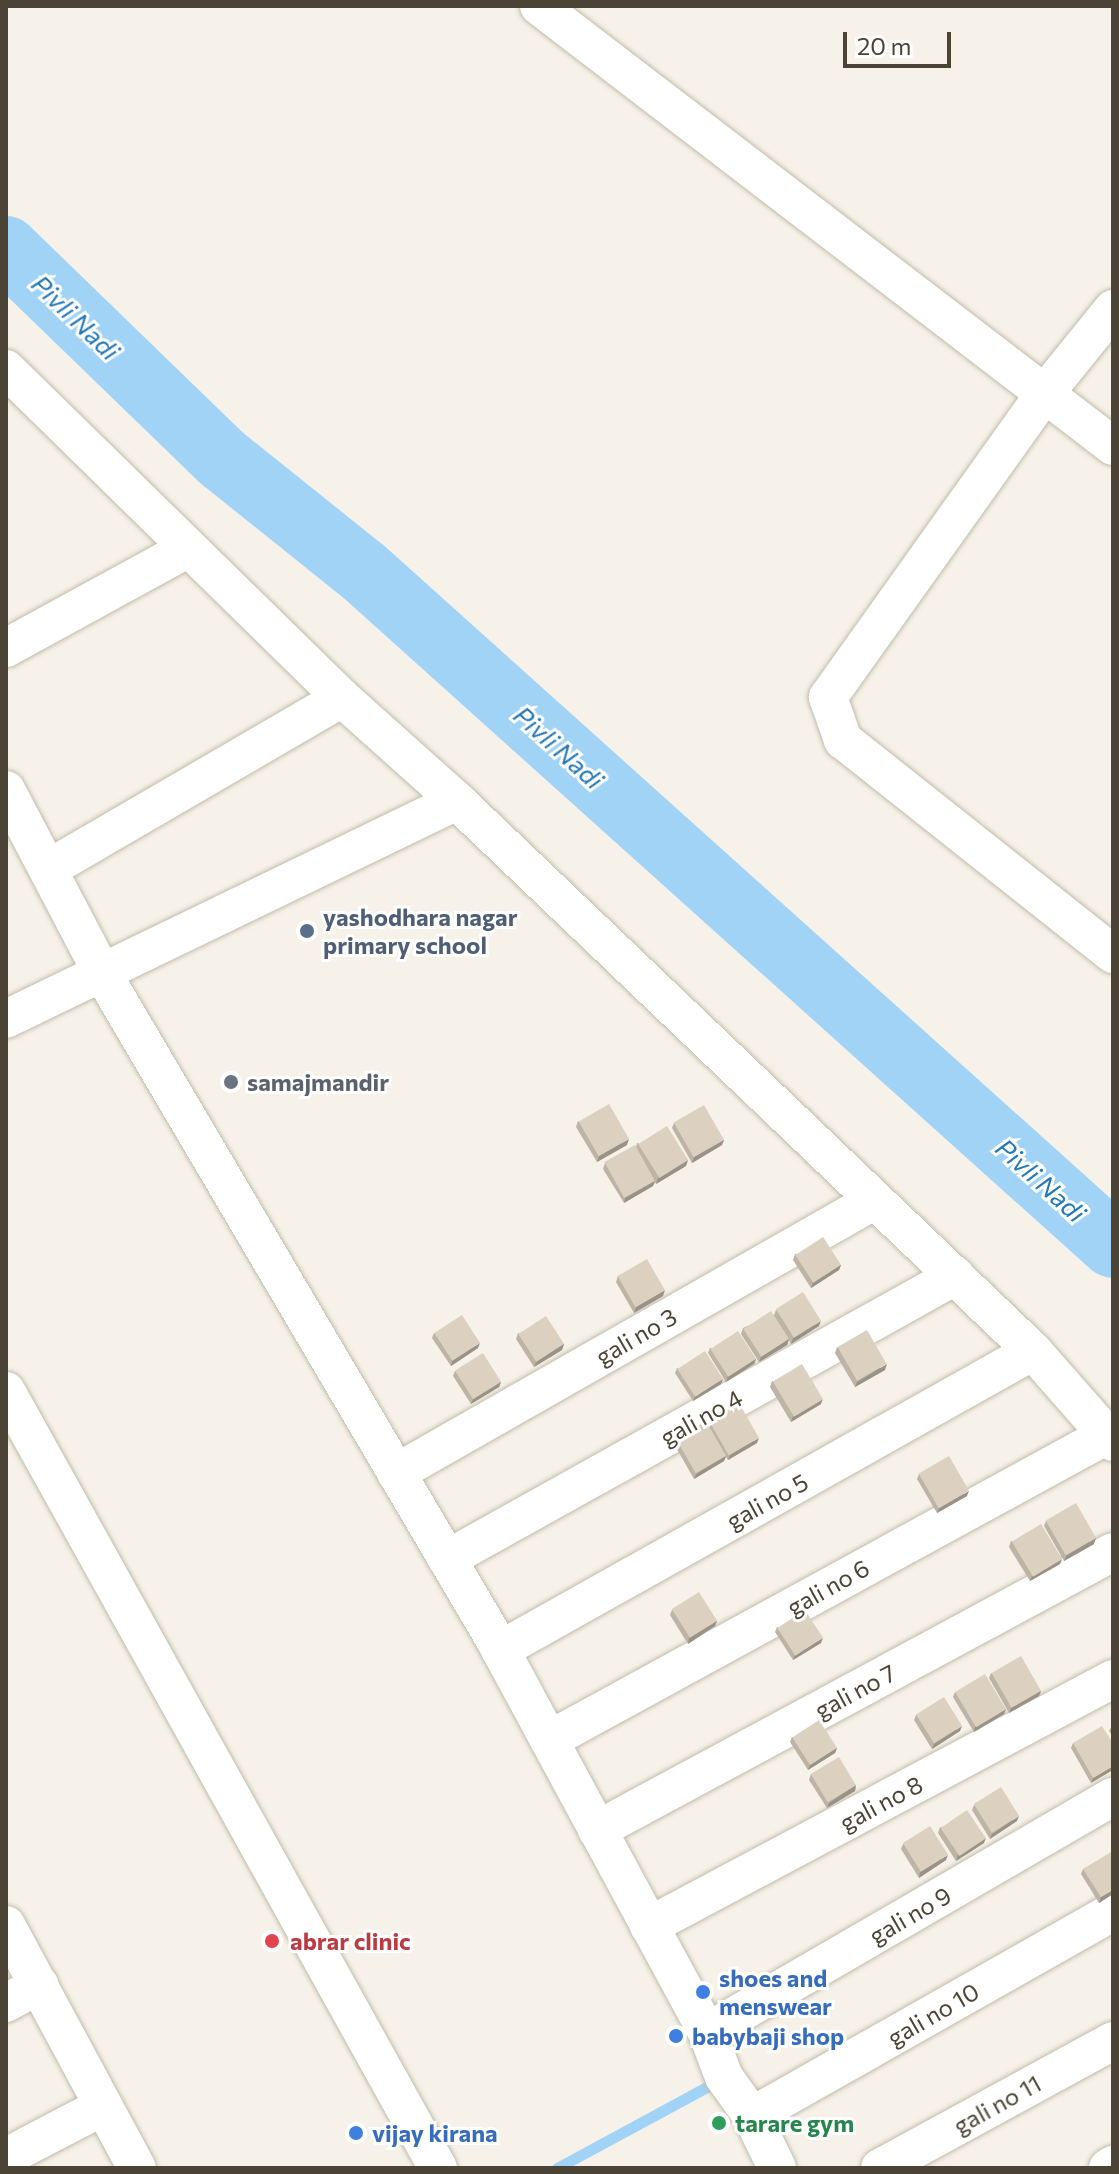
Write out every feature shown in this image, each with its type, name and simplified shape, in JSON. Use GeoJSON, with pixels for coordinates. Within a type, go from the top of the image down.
{"type":"FeatureCollection","features":[{"type":"Feature","properties":{"kind":"street"},"geometry":{"type":"LineString","coordinates":[[539,6],[1113,446]]}},
{"type":"Feature","properties":{"kind":"street"},"geometry":{"type":"LineString","coordinates":[[1113,309],[1045,393],[828,697],[843,740],[1113,954]]}},
{"type":"Feature","properties":{"kind":"street"},"geometry":{"type":"LineString","coordinates":[[6,369],[342,698],[457,801],[1033,1351],[1110,1438]]}},
{"type":"Feature","properties":{"kind":"street"},"geometry":{"type":"LineString","coordinates":[[6,648],[187,549]]}},
{"type":"Feature","properties":{"kind":"street"},"geometry":{"type":"LineString","coordinates":[[48,869],[342,698]]}},
{"type":"Feature","properties":{"kind":"street"},"geometry":{"type":"LineString","coordinates":[[6,790],[102,973],[500,1650],[707,2032],[724,2077],[752,2116],[777,2168]]}},
{"type":"Feature","properties":{"kind":"street"},"geometry":{"type":"LineString","coordinates":[[6,1019],[457,801]]}},
{"type":"Feature","properties":{"kind":"street","name":"gali no 3"},"geometry":{"type":"LineString","coordinates":[[396,1473],[875,1200]]}},
{"type":"Feature","properties":{"kind":"street","name":"gali no 4"},"geometry":{"type":"LineString","coordinates":[[447,1559],[955,1276]]}},
{"type":"Feature","properties":{"kind":"street","name":"gali no 5"},"geometry":{"type":"LineString","coordinates":[[500,1650],[1033,1351]]}},
{"type":"Feature","properties":{"kind":"street"},"geometry":{"type":"LineString","coordinates":[[6,1391],[438,2168]]}},
{"type":"Feature","properties":{"kind":"street","name":"gali no 6"},"geometry":{"type":"LineString","coordinates":[[549,1740],[1110,1438]]}},
{"type":"Feature","properties":{"kind":"street","name":"gali no 7"},"geometry":{"type":"LineString","coordinates":[[597,1830],[1113,1552]]}},
{"type":"Feature","properties":{"kind":"street","name":"gali no 8"},"geometry":{"type":"LineString","coordinates":[[649,1926],[1113,1679]]}},
{"type":"Feature","properties":{"kind":"street","name":"gali no 9"},"geometry":{"type":"LineString","coordinates":[[707,2032],[1113,1797]]}},
{"type":"Feature","properties":{"kind":"street","name":"gali no 10"},"geometry":{"type":"LineString","coordinates":[[752,2116],[1113,1912]]}},
{"type":"Feature","properties":{"kind":"street"},"geometry":{"type":"LineString","coordinates":[[6,1925],[137,2168]]}},
{"type":"Feature","properties":{"kind":"street"},"geometry":{"type":"LineString","coordinates":[[6,2003],[39,1985]]}},
{"type":"Feature","properties":{"kind":"street","name":"gali no 11"},"geometry":{"type":"LineString","coordinates":[[880,2168],[1113,2041]]}},
{"type":"Feature","properties":{"kind":"street"},"geometry":{"type":"LineString","coordinates":[[6,2157],[104,2106]]}},
{"type":"Feature","properties":{"kind":"street"},"geometry":{"type":"LineString","coordinates":[[1108,2168],[1113,2165]]}},
{"type":"Feature","properties":{"kind":"building"},"geometry":{"type":"Polygon","coordinates":[[[609,1104],[629,1139],[599,1156],[579,1122],[609,1104]]]}},
{"type":"Feature","properties":{"kind":"building"},"geometry":{"type":"Polygon","coordinates":[[[704,1105],[724,1140],[694,1157],[674,1122],[704,1105]]]}},
{"type":"Feature","properties":{"kind":"building"},"geometry":{"type":"Polygon","coordinates":[[[667,1126],[688,1160],[659,1178],[638,1144],[667,1126]]]}},
{"type":"Feature","properties":{"kind":"building"},"geometry":{"type":"Polygon","coordinates":[[[635,1145],[655,1181],[624,1198],[604,1162],[635,1145]]]}},
{"type":"Feature","properties":{"kind":"building"},"geometry":{"type":"Polygon","coordinates":[[[823,1237],[841,1265],[813,1283],[795,1255],[823,1237]]]}},
{"type":"Feature","properties":{"kind":"building"},"geometry":{"type":"Polygon","coordinates":[[[647,1259],[665,1290],[636,1307],[618,1276],[647,1259]]]}},
{"type":"Feature","properties":{"kind":"building"},"geometry":{"type":"Polygon","coordinates":[[[803,1292],[821,1321],[794,1338],[776,1309],[803,1292]]]}},
{"type":"Feature","properties":{"kind":"building"},"geometry":{"type":"Polygon","coordinates":[[[771,1311],[789,1339],[761,1357],[743,1329],[771,1311]]]}},
{"type":"Feature","properties":{"kind":"building"},"geometry":{"type":"Polygon","coordinates":[[[462,1315],[480,1343],[452,1361],[434,1333],[462,1315]]]}},
{"type":"Feature","properties":{"kind":"building"},"geometry":{"type":"Polygon","coordinates":[[[546,1316],[564,1344],[536,1362],[518,1334],[546,1316]]]}},
{"type":"Feature","properties":{"kind":"building"},"geometry":{"type":"Polygon","coordinates":[[[867,1330],[886,1364],[857,1381],[838,1347],[867,1330]]]}},
{"type":"Feature","properties":{"kind":"building"},"geometry":{"type":"Polygon","coordinates":[[[738,1331],[756,1359],[728,1377],[710,1349],[738,1331]]]}},
{"type":"Feature","properties":{"kind":"building"},"geometry":{"type":"Polygon","coordinates":[[[705,1351],[723,1379],[695,1397],[677,1369],[705,1351]]]}},
{"type":"Feature","properties":{"kind":"building"},"geometry":{"type":"Polygon","coordinates":[[[483,1353],[501,1382],[473,1399],[455,1370],[483,1353]]]}},
{"type":"Feature","properties":{"kind":"building"},"geometry":{"type":"Polygon","coordinates":[[[802,1364],[823,1399],[794,1417],[773,1382],[802,1364]]]}},
{"type":"Feature","properties":{"kind":"building"},"geometry":{"type":"Polygon","coordinates":[[[739,1403],[759,1438],[729,1455],[709,1420],[739,1403]]]}},
{"type":"Feature","properties":{"kind":"building"},"geometry":{"type":"Polygon","coordinates":[[[706,1421],[726,1456],[696,1473],[676,1438],[706,1421]]]}},
{"type":"Feature","properties":{"kind":"building"},"geometry":{"type":"Polygon","coordinates":[[[949,1456],[969,1491],[939,1508],[919,1474],[949,1456]]]}},
{"type":"Feature","properties":{"kind":"building"},"geometry":{"type":"Polygon","coordinates":[[[1076,1503],[1096,1538],[1066,1555],[1046,1520],[1076,1503]]]}},
{"type":"Feature","properties":{"kind":"building"},"geometry":{"type":"Polygon","coordinates":[[[1041,1524],[1062,1559],[1033,1577],[1012,1542],[1041,1524]]]}},
{"type":"Feature","properties":{"kind":"building"},"geometry":{"type":"Polygon","coordinates":[[[699,1592],[717,1621],[690,1638],[672,1609],[699,1592]]]}},
{"type":"Feature","properties":{"kind":"building"},"geometry":{"type":"Polygon","coordinates":[[[805,1610],[823,1638],[795,1656],[777,1628],[805,1610]]]}},
{"type":"Feature","properties":{"kind":"building"},"geometry":{"type":"Polygon","coordinates":[[[1021,1656],[1041,1691],[1012,1708],[992,1673],[1021,1656]]]}},
{"type":"Feature","properties":{"kind":"building"},"geometry":{"type":"Polygon","coordinates":[[[985,1674],[1006,1709],[976,1727],[955,1692],[985,1674]]]}},
{"type":"Feature","properties":{"kind":"building"},"geometry":{"type":"Polygon","coordinates":[[[944,1697],[962,1726],[934,1743],[916,1714],[944,1697]]]}},
{"type":"Feature","properties":{"kind":"building"},"geometry":{"type":"Polygon","coordinates":[[[819,1720],[837,1748],[810,1765],[792,1737],[819,1720]]]}},
{"type":"Feature","properties":{"kind":"building"},"geometry":{"type":"Polygon","coordinates":[[[1102,1726],[1113,1743],[1113,1766],[1093,1778],[1073,1743],[1102,1726]]]}},
{"type":"Feature","properties":{"kind":"building"},"geometry":{"type":"Polygon","coordinates":[[[839,1757],[856,1785],[828,1802],[811,1774],[839,1757]]]}},
{"type":"Feature","properties":{"kind":"building"},"geometry":{"type":"Polygon","coordinates":[[[1001,1787],[1019,1816],[992,1833],[974,1804],[1001,1787]]]}},
{"type":"Feature","properties":{"kind":"building"},"geometry":{"type":"Polygon","coordinates":[[[967,1810],[986,1838],[959,1856],[940,1828],[967,1810]]]}},
{"type":"Feature","properties":{"kind":"building"},"geometry":{"type":"Polygon","coordinates":[[[930,1826],[948,1855],[921,1872],[903,1843],[930,1826]]]}},
{"type":"Feature","properties":{"kind":"building"},"geometry":{"type":"Polygon","coordinates":[[[1111,1852],[1113,1890],[1101,1897],[1083,1869],[1111,1852]]]}},
{"type":"Feature","properties":{"kind":"waterway","name":"Pivli Nadi"},"geometry":{"type":"LineString","coordinates":[[6,249],[223,459],[363,571],[1113,1245]]}},
{"type":"Feature","properties":{"kind":"waterway"},"geometry":{"type":"LineString","coordinates":[[557,2168],[718,2081]]}},
{"type":"Feature","properties":{"kind":"place","name":"yashodhara nagar primary school"},"geometry":{"type":"Point","coordinates":[307,931]}},
{"type":"Feature","properties":{"kind":"place","name":"samajmandir"},"geometry":{"type":"Point","coordinates":[231,1082]}},
{"type":"Feature","properties":{"kind":"place","name":"abrar clinic"},"geometry":{"type":"Point","coordinates":[272,1941]}},
{"type":"Feature","properties":{"kind":"place","name":"shoes and menswear"},"geometry":{"type":"Point","coordinates":[703,1992]}},
{"type":"Feature","properties":{"kind":"place","name":"babybaji shop"},"geometry":{"type":"Point","coordinates":[676,2036]}},
{"type":"Feature","properties":{"kind":"place","name":"tarare gym"},"geometry":{"type":"Point","coordinates":[719,2123]}},
{"type":"Feature","properties":{"kind":"place","name":"vijay kirana"},"geometry":{"type":"Point","coordinates":[356,2133]}}]}
